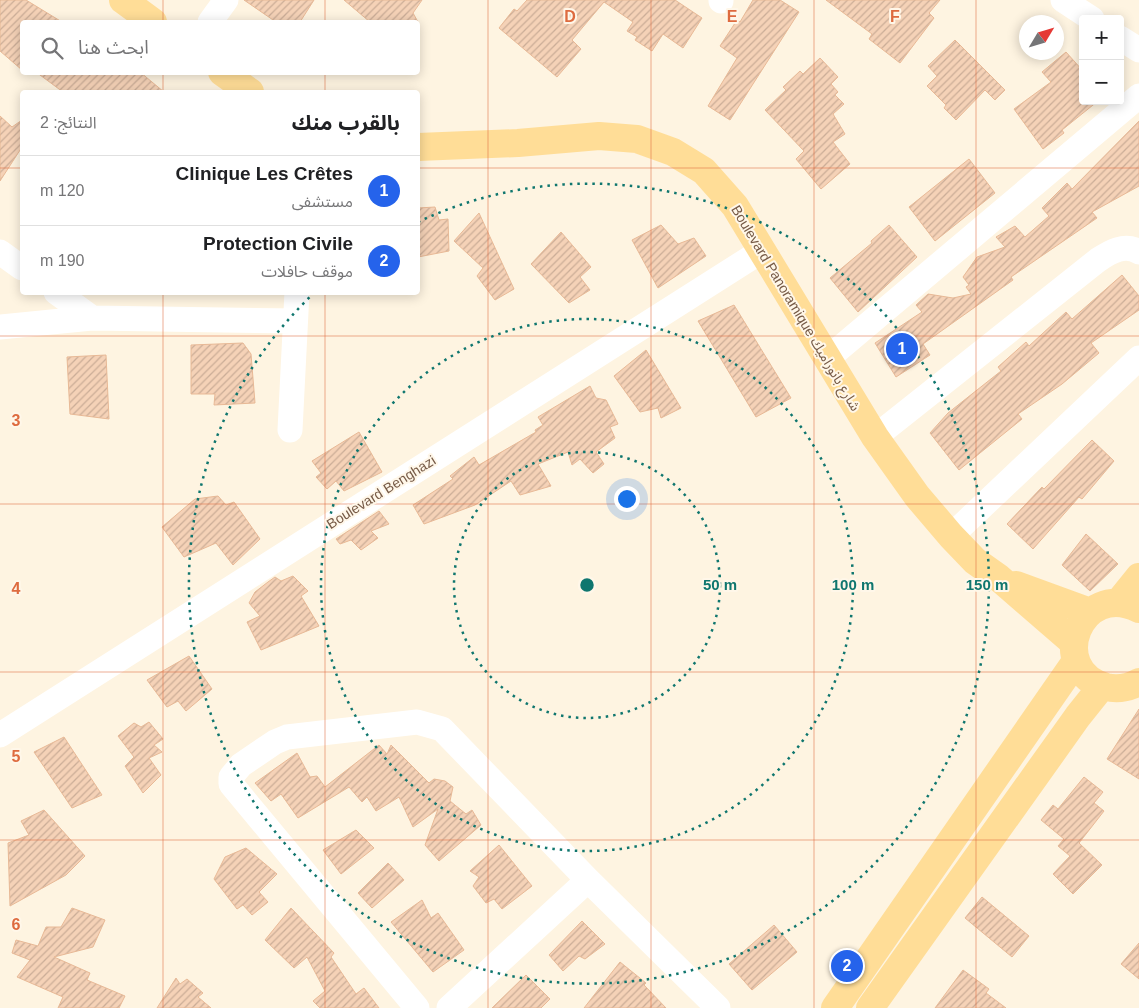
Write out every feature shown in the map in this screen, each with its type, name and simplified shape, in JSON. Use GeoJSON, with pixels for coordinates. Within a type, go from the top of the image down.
{"type":"FeatureCollection","features":[{"type":"Feature","properties":{"kind":"main road"},"geometry":{"type":"LineString","coordinates":[[122,0],[150,20]]}},
{"type":"Feature","properties":{"kind":"main road"},"geometry":{"type":"LineString","coordinates":[[226,75],[247,90]]}},
{"type":"Feature","properties":{"kind":"main road","name":"Boulevard Panoramique شارع بانوراميك"},"geometry":{"type":"LineString","coordinates":[[420,147],[518,143],[599,136],[637,138],[673,152],[704,171],[735,206],[875,438],[950,536],[975,561],[999,578],[1075,652],[1084,674],[1102,686]]}},
{"type":"Feature","properties":{"kind":"main road"},"geometry":{"type":"LineString","coordinates":[[835,1008],[1075,652],[1079,626],[1090,612],[1104,605],[1129,606],[1139,577]]}},
{"type":"Feature","properties":{"kind":"main road","name":"Boulevard Panoramique شارع بانوراميك"},"geometry":{"type":"LineString","coordinates":[[999,578],[1090,612]]}},
{"type":"Feature","properties":{"kind":"main road"},"geometry":{"type":"LineString","coordinates":[[870,1008],[1078,716],[1102,686],[1117,689],[1139,682]]}},
{"type":"Feature","properties":{"kind":"street"},"geometry":{"type":"LineString","coordinates":[[211,20],[226,0]]}},
{"type":"Feature","properties":{"kind":"street"},"geometry":{"type":"LineString","coordinates":[[1063,0],[1086,15]]}},
{"type":"Feature","properties":{"kind":"street"},"geometry":{"type":"LineString","coordinates":[[1124,41],[1139,50]]}},
{"type":"Feature","properties":{"kind":"street"},"geometry":{"type":"LineString","coordinates":[[827,359],[1139,96]]}},
{"type":"Feature","properties":{"kind":"street"},"geometry":{"type":"LineString","coordinates":[[875,438],[1098,260],[1116,249],[1134,249],[1139,252]]}},
{"type":"Feature","properties":{"kind":"street","name":"Boulevard Benghazi"},"geometry":{"type":"LineString","coordinates":[[0,736],[763,250]]}},
{"type":"Feature","properties":{"kind":"street"},"geometry":{"type":"LineString","coordinates":[[0,252],[20,267]]}},
{"type":"Feature","properties":{"kind":"street"},"geometry":{"type":"LineString","coordinates":[[60,295],[92,318]]}},
{"type":"Feature","properties":{"kind":"street"},"geometry":{"type":"LineString","coordinates":[[290,430],[297,295]]}},
{"type":"Feature","properties":{"kind":"street"},"geometry":{"type":"LineString","coordinates":[[0,327],[92,318],[295,321]]}},
{"type":"Feature","properties":{"kind":"street"},"geometry":{"type":"LineString","coordinates":[[950,536],[1139,358]]}},
{"type":"Feature","properties":{"kind":"street"},"geometry":{"type":"LineString","coordinates":[[417,1008],[231,784],[231,777],[241,765],[275,742],[288,737],[417,722],[431,724],[442,729],[453,738],[588,880],[718,1008]]}},
{"type":"Feature","properties":{"kind":"street"},"geometry":{"type":"LineString","coordinates":[[449,1008],[588,880]]}},
{"type":"Feature","properties":{"kind":"building"},"geometry":{"type":"Polygon","coordinates":[[[0,0],[26,0],[59,20],[20,20],[20,68],[0,51],[0,0]]]}},
{"type":"Feature","properties":{"kind":"building"},"geometry":{"type":"Polygon","coordinates":[[[244,0],[314,0],[301,20],[273,20],[244,0]]]}},
{"type":"Feature","properties":{"kind":"building"},"geometry":{"type":"Polygon","coordinates":[[[344,0],[422,0],[413,13],[417,20],[368,20],[344,0]]]}},
{"type":"Feature","properties":{"kind":"building"},"geometry":{"type":"Polygon","coordinates":[[[527,0],[675,0],[702,18],[683,48],[663,34],[652,51],[635,40],[637,37],[627,31],[633,22],[604,2],[572,40],[581,49],[557,77],[499,28],[514,9],[517,11],[527,0]]]}},
{"type":"Feature","properties":{"kind":"building"},"geometry":{"type":"Polygon","coordinates":[[[753,0],[780,0],[799,12],[730,120],[708,106],[737,58],[720,46],[737,20],[740,22],[753,0]]]}},
{"type":"Feature","properties":{"kind":"building"},"geometry":{"type":"Polygon","coordinates":[[[826,0],[940,0],[929,13],[934,18],[900,63],[869,39],[872,34],[826,0]]]}},
{"type":"Feature","properties":{"kind":"building"},"geometry":{"type":"Polygon","coordinates":[[[955,40],[1005,90],[995,100],[985,90],[956,120],[944,108],[946,105],[927,86],[937,76],[928,66],[955,40]]]}},
{"type":"Feature","properties":{"kind":"building"},"geometry":{"type":"Polygon","coordinates":[[[1066,52],[1079,67],[1079,105],[1093,105],[1062,130],[1064,133],[1043,149],[1014,109],[1051,82],[1042,72],[1056,60],[1064,60],[1064,54],[1066,52]]]}},
{"type":"Feature","properties":{"kind":"building"},"geometry":{"type":"Polygon","coordinates":[[[820,58],[838,77],[831,84],[838,92],[835,95],[844,104],[833,114],[845,134],[833,142],[850,164],[821,189],[796,159],[804,151],[765,110],[786,90],[783,87],[800,71],[803,74],[820,58]]]}},
{"type":"Feature","properties":{"kind":"building"},"geometry":{"type":"Polygon","coordinates":[[[40,75],[144,75],[162,90],[60,90],[40,75]]]}},
{"type":"Feature","properties":{"kind":"building"},"geometry":{"type":"Polygon","coordinates":[[[0,116],[12,127],[20,121],[20,150],[0,181],[0,116]]]}},
{"type":"Feature","properties":{"kind":"building"},"geometry":{"type":"Polygon","coordinates":[[[1139,121],[1139,186],[1092,212],[1097,218],[1011,277],[1013,280],[923,344],[930,355],[896,377],[875,343],[922,312],[916,305],[928,294],[953,298],[971,294],[966,287],[969,285],[963,277],[977,257],[1005,247],[996,237],[1015,226],[1025,237],[1049,216],[1042,208],[1067,183],[1072,189],[1139,121]]]}},
{"type":"Feature","properties":{"kind":"building"},"geometry":{"type":"Polygon","coordinates":[[[969,159],[995,193],[935,241],[909,207],[969,159]]]}},
{"type":"Feature","properties":{"kind":"building"},"geometry":{"type":"Polygon","coordinates":[[[435,207],[439,220],[448,219],[449,251],[420,257],[420,208],[435,207]]]}},
{"type":"Feature","properties":{"kind":"building"},"geometry":{"type":"Polygon","coordinates":[[[479,213],[514,289],[495,300],[477,276],[483,268],[454,241],[479,213]]]}},
{"type":"Feature","properties":{"kind":"building"},"geometry":{"type":"Polygon","coordinates":[[[661,225],[678,244],[694,238],[706,256],[658,288],[632,240],[661,225]]]}},
{"type":"Feature","properties":{"kind":"building"},"geometry":{"type":"Polygon","coordinates":[[[889,225],[917,257],[858,312],[830,278],[872,243],[871,241],[889,225]]]}},
{"type":"Feature","properties":{"kind":"building"},"geometry":{"type":"Polygon","coordinates":[[[561,232],[591,267],[580,277],[590,290],[569,303],[531,264],[561,232]]]}},
{"type":"Feature","properties":{"kind":"building"},"geometry":{"type":"Polygon","coordinates":[[[1122,275],[1139,296],[1139,310],[1091,343],[1099,353],[1062,384],[1018,414],[1022,419],[959,470],[930,433],[948,413],[1001,371],[998,367],[1026,342],[1029,346],[1066,312],[1072,319],[1122,275]]]}},
{"type":"Feature","properties":{"kind":"building"},"geometry":{"type":"Polygon","coordinates":[[[734,305],[791,398],[756,417],[698,321],[734,305]]]}},
{"type":"Feature","properties":{"kind":"building"},"geometry":{"type":"Polygon","coordinates":[[[243,343],[251,354],[255,403],[214,405],[215,394],[191,394],[191,345],[243,343]]]}},
{"type":"Feature","properties":{"kind":"building"},"geometry":{"type":"Polygon","coordinates":[[[646,350],[681,408],[661,418],[658,408],[640,412],[614,376],[646,350]]]}},
{"type":"Feature","properties":{"kind":"building"},"geometry":{"type":"Polygon","coordinates":[[[106,355],[109,419],[70,414],[67,357],[106,355]]]}},
{"type":"Feature","properties":{"kind":"building"},"geometry":{"type":"Polygon","coordinates":[[[590,386],[596,398],[606,400],[618,424],[610,427],[615,438],[596,452],[604,464],[593,473],[580,459],[572,465],[568,452],[538,464],[551,486],[520,495],[511,481],[475,505],[424,524],[413,505],[453,479],[450,476],[474,457],[479,465],[536,432],[535,430],[543,425],[538,417],[590,386]]]}},
{"type":"Feature","properties":{"kind":"building"},"geometry":{"type":"Polygon","coordinates":[[[359,432],[382,472],[344,491],[336,481],[327,489],[316,477],[321,473],[312,461],[359,432]]]}},
{"type":"Feature","properties":{"kind":"building"},"geometry":{"type":"Polygon","coordinates":[[[1092,440],[1114,461],[1082,499],[1079,497],[1033,549],[1007,524],[1042,487],[1044,489],[1092,440]]]}},
{"type":"Feature","properties":{"kind":"building"},"geometry":{"type":"Polygon","coordinates":[[[218,496],[226,505],[234,502],[260,539],[233,565],[216,543],[184,557],[162,527],[195,499],[218,496]]]}},
{"type":"Feature","properties":{"kind":"building"},"geometry":{"type":"Polygon","coordinates":[[[379,511],[389,524],[371,531],[378,538],[361,550],[351,540],[340,544],[336,539],[379,511]]]}},
{"type":"Feature","properties":{"kind":"building"},"geometry":{"type":"Polygon","coordinates":[[[1086,534],[1118,564],[1090,591],[1062,565],[1086,534]]]}},
{"type":"Feature","properties":{"kind":"building"},"geometry":{"type":"Polygon","coordinates":[[[293,576],[308,591],[301,596],[319,626],[261,650],[247,622],[260,616],[249,603],[255,592],[275,577],[281,581],[293,576]]]}},
{"type":"Feature","properties":{"kind":"building"},"geometry":{"type":"Polygon","coordinates":[[[189,656],[212,689],[186,711],[178,701],[167,707],[147,680],[189,656]]]}},
{"type":"Feature","properties":{"kind":"building"},"geometry":{"type":"Polygon","coordinates":[[[1139,709],[1139,779],[1107,759],[1139,709]]]}},
{"type":"Feature","properties":{"kind":"building"},"geometry":{"type":"Polygon","coordinates":[[[149,722],[163,739],[154,745],[162,752],[149,758],[161,775],[143,793],[125,766],[134,757],[118,736],[134,723],[141,727],[149,722]]]}},
{"type":"Feature","properties":{"kind":"building"},"geometry":{"type":"Polygon","coordinates":[[[64,737],[102,795],[72,808],[34,752],[64,737]]]}},
{"type":"Feature","properties":{"kind":"building"},"geometry":{"type":"Polygon","coordinates":[[[379,745],[387,754],[391,745],[429,783],[434,779],[445,781],[453,787],[450,801],[466,814],[472,810],[481,825],[439,861],[425,845],[438,809],[413,827],[399,797],[376,811],[367,797],[362,802],[349,787],[298,818],[281,794],[271,801],[255,783],[297,753],[310,777],[317,776],[325,787],[379,745]]]}},
{"type":"Feature","properties":{"kind":"building"},"geometry":{"type":"Polygon","coordinates":[[[1084,777],[1103,792],[1094,803],[1104,811],[1079,843],[1102,865],[1073,894],[1053,874],[1070,856],[1058,846],[1064,839],[1041,820],[1053,805],[1058,809],[1084,777]]]}},
{"type":"Feature","properties":{"kind":"building"},"geometry":{"type":"Polygon","coordinates":[[[44,810],[85,856],[66,875],[10,906],[8,843],[29,835],[21,821],[44,810]]]}},
{"type":"Feature","properties":{"kind":"building"},"geometry":{"type":"Polygon","coordinates":[[[356,830],[374,848],[341,874],[323,850],[356,830]]]}},
{"type":"Feature","properties":{"kind":"building"},"geometry":{"type":"Polygon","coordinates":[[[499,845],[532,886],[502,909],[494,899],[486,903],[473,886],[479,877],[470,871],[499,845]]]}},
{"type":"Feature","properties":{"kind":"building"},"geometry":{"type":"Polygon","coordinates":[[[246,848],[277,874],[259,892],[268,902],[252,915],[243,905],[237,909],[214,879],[225,857],[246,848]]]}},
{"type":"Feature","properties":{"kind":"building"},"geometry":{"type":"Polygon","coordinates":[[[388,863],[404,880],[372,908],[358,893],[388,863]]]}},
{"type":"Feature","properties":{"kind":"building"},"geometry":{"type":"Polygon","coordinates":[[[982,897],[1029,936],[1012,957],[965,918],[982,897]]]}},
{"type":"Feature","properties":{"kind":"building"},"geometry":{"type":"Polygon","coordinates":[[[422,900],[431,918],[438,913],[464,950],[433,972],[391,922],[422,900]]]}},
{"type":"Feature","properties":{"kind":"building"},"geometry":{"type":"Polygon","coordinates":[[[72,908],[105,920],[93,947],[54,957],[90,973],[87,980],[125,996],[119,1008],[58,1008],[63,997],[17,977],[30,960],[12,953],[16,940],[38,946],[46,927],[61,927],[72,908]]]}},
{"type":"Feature","properties":{"kind":"building"},"geometry":{"type":"Polygon","coordinates":[[[291,908],[334,953],[331,957],[356,994],[364,988],[379,1008],[320,1008],[313,1001],[325,991],[307,957],[294,968],[265,940],[291,908]]]}},
{"type":"Feature","properties":{"kind":"building"},"geometry":{"type":"Polygon","coordinates":[[[582,921],[605,944],[585,959],[579,956],[563,971],[549,955],[582,921]]]}},
{"type":"Feature","properties":{"kind":"building"},"geometry":{"type":"Polygon","coordinates":[[[774,925],[797,952],[752,990],[729,964],[774,925]]]}},
{"type":"Feature","properties":{"kind":"building"},"geometry":{"type":"Polygon","coordinates":[[[1139,943],[1139,979],[1121,964],[1139,943]]]}},
{"type":"Feature","properties":{"kind":"building"},"geometry":{"type":"Polygon","coordinates":[[[620,962],[646,983],[644,985],[666,1008],[584,1008],[620,962]]]}},
{"type":"Feature","properties":{"kind":"building"},"geometry":{"type":"Polygon","coordinates":[[[963,970],[989,989],[986,993],[1006,1008],[935,1008],[963,970]]]}},
{"type":"Feature","properties":{"kind":"building"},"geometry":{"type":"Polygon","coordinates":[[[526,975],[550,999],[541,1008],[492,1008],[526,975]]]}},
{"type":"Feature","properties":{"kind":"building"},"geometry":{"type":"Polygon","coordinates":[[[176,978],[180,984],[187,979],[203,993],[198,997],[211,1008],[157,1008],[176,978]]]}},
{"type":"Feature","properties":{"kind":"place","name":"Clinique Les Crêtes"},"geometry":{"type":"Point","coordinates":[902,349]}},
{"type":"Feature","properties":{"kind":"place","name":"Protection Civile"},"geometry":{"type":"Point","coordinates":[847,966]}}]}
